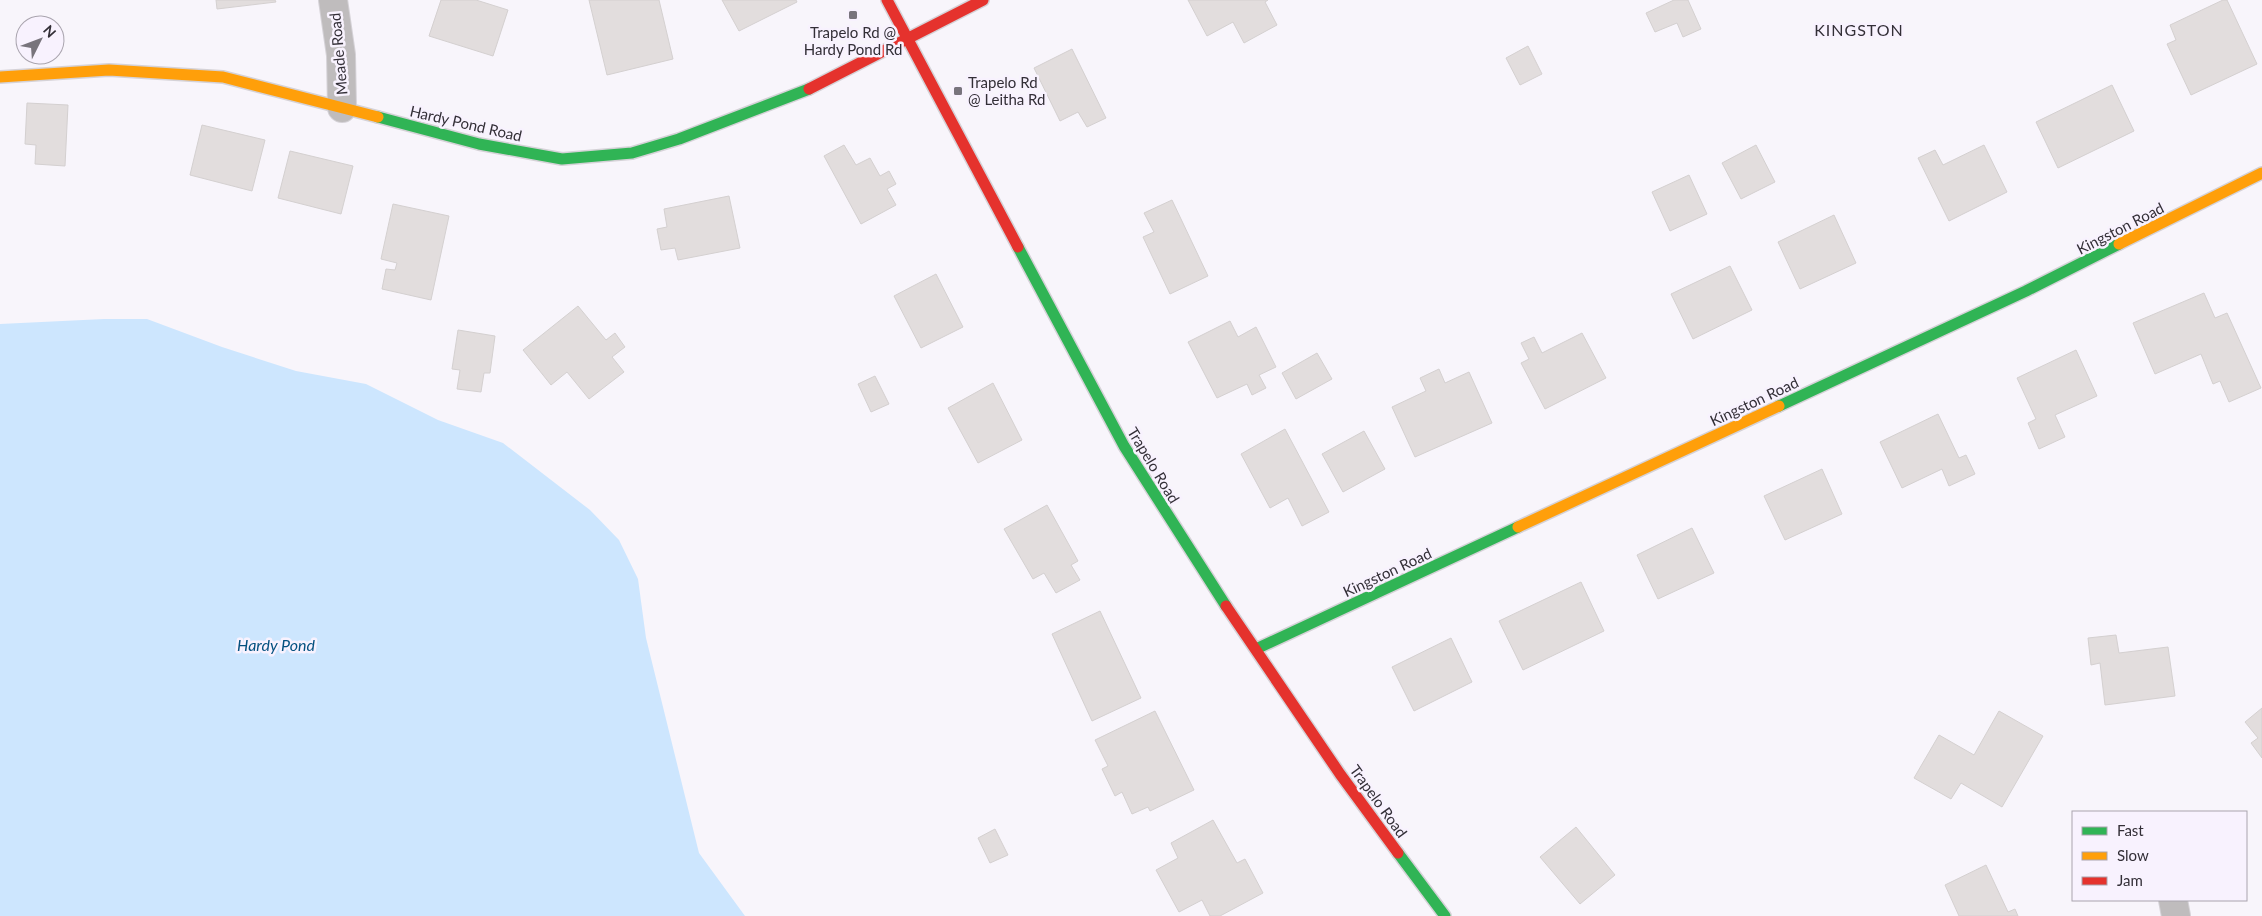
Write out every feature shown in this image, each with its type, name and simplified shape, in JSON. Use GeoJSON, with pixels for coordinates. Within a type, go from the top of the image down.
{"type":"FeatureCollection","features":[{"type":"Feature","properties":{"kind":"street","name":"Meade Road"},"geometry":{"type":"LineString","coordinates":[[333,0],[340,55],[342,108]]}},
{"type":"Feature","properties":{"kind":"street","name":"Trapelo Road"},"geometry":{"type":"LineString","coordinates":[[887,0],[1124,446],[1193,557],[1340,774],[1444,916]]}},
{"type":"Feature","properties":{"kind":"street","name":"Hardy Pond Road"},"geometry":{"type":"LineString","coordinates":[[0,78],[109,70],[223,77],[479,144],[562,159],[632,153],[679,140],[802,93],[983,0]]}},
{"type":"Feature","properties":{"kind":"street","name":"Kingston Road"},"geometry":{"type":"LineString","coordinates":[[1256,649],[2026,292],[2262,173]]}},
{"type":"Feature","properties":{"kind":"street"},"geometry":{"type":"LineString","coordinates":[[2173,901],[2176,916]]}},
{"type":"Feature","properties":{"kind":"water","name":"Hardy Pond"},"geometry":{"type":"Polygon","coordinates":[[[147,319],[222,347],[296,371],[366,384],[438,420],[503,443],[590,510],[619,540],[638,579],[646,638],[699,853],[745,916],[0,916],[0,324],[147,319]]]}},
{"type":"Feature","properties":{"kind":"building"},"geometry":{"type":"Polygon","coordinates":[[[216,0],[275,0],[276,2],[217,9],[216,0]]]}},
{"type":"Feature","properties":{"kind":"building"},"geometry":{"type":"Polygon","coordinates":[[[441,0],[476,0],[508,10],[493,56],[429,36],[441,0]]]}},
{"type":"Feature","properties":{"kind":"building"},"geometry":{"type":"Polygon","coordinates":[[[589,0],[659,0],[673,59],[607,75],[589,0]]]}},
{"type":"Feature","properties":{"kind":"building"},"geometry":{"type":"Polygon","coordinates":[[[722,0],[796,0],[797,2],[739,31],[722,0]]]}},
{"type":"Feature","properties":{"kind":"building"},"geometry":{"type":"Polygon","coordinates":[[[1188,0],[1268,0],[1265,2],[1277,25],[1244,43],[1233,22],[1207,36],[1188,0]]]}},
{"type":"Feature","properties":{"kind":"building"},"geometry":{"type":"Polygon","coordinates":[[[1674,0],[1688,0],[1701,29],[1683,37],[1677,23],[1655,32],[1646,13],[1674,0]]]}},
{"type":"Feature","properties":{"kind":"building"},"geometry":{"type":"Polygon","coordinates":[[[2223,0],[2227,0],[2257,64],[2191,95],[2167,44],[2176,40],[2170,25],[2223,0]]]}},
{"type":"Feature","properties":{"kind":"building"},"geometry":{"type":"Polygon","coordinates":[[[1528,46],[1542,74],[1520,85],[1506,58],[1528,46]]]}},
{"type":"Feature","properties":{"kind":"building"},"geometry":{"type":"Polygon","coordinates":[[[1072,49],[1106,118],[1087,127],[1078,112],[1060,121],[1034,68],[1072,49]]]}},
{"type":"Feature","properties":{"kind":"building"},"geometry":{"type":"Polygon","coordinates":[[[2112,85],[2134,131],[2058,168],[2036,122],[2112,85]]]}},
{"type":"Feature","properties":{"kind":"building"},"geometry":{"type":"Polygon","coordinates":[[[27,103],[68,105],[65,166],[35,164],[36,145],[25,144],[27,103]]]}},
{"type":"Feature","properties":{"kind":"building"},"geometry":{"type":"Polygon","coordinates":[[[202,125],[265,140],[252,191],[190,175],[202,125]]]}},
{"type":"Feature","properties":{"kind":"building"},"geometry":{"type":"Polygon","coordinates":[[[844,145],[856,165],[870,158],[880,176],[889,171],[896,184],[887,189],[896,205],[861,224],[824,156],[844,145]]]}},
{"type":"Feature","properties":{"kind":"building"},"geometry":{"type":"Polygon","coordinates":[[[1756,145],[1775,182],[1741,199],[1722,163],[1756,145]]]}},
{"type":"Feature","properties":{"kind":"building"},"geometry":{"type":"Polygon","coordinates":[[[1984,145],[2007,192],[1949,221],[1918,158],[1935,150],[1943,165],[1984,145]]]}},
{"type":"Feature","properties":{"kind":"building"},"geometry":{"type":"Polygon","coordinates":[[[290,151],[353,166],[341,214],[278,198],[290,151]]]}},
{"type":"Feature","properties":{"kind":"building"},"geometry":{"type":"Polygon","coordinates":[[[1689,175],[1707,214],[1670,231],[1652,192],[1689,175]]]}},
{"type":"Feature","properties":{"kind":"building"},"geometry":{"type":"Polygon","coordinates":[[[729,196],[740,248],[678,260],[675,248],[661,250],[657,229],[667,227],[664,209],[729,196]]]}},
{"type":"Feature","properties":{"kind":"building"},"geometry":{"type":"Polygon","coordinates":[[[1172,200],[1208,276],[1170,294],[1143,237],[1154,232],[1144,213],[1172,200]]]}},
{"type":"Feature","properties":{"kind":"building"},"geometry":{"type":"Polygon","coordinates":[[[393,204],[449,216],[431,300],[382,289],[386,269],[395,270],[397,263],[381,259],[393,204]]]}},
{"type":"Feature","properties":{"kind":"building"},"geometry":{"type":"Polygon","coordinates":[[[1834,215],[1856,263],[1800,289],[1778,242],[1834,215]]]}},
{"type":"Feature","properties":{"kind":"building"},"geometry":{"type":"Polygon","coordinates":[[[1730,266],[1752,310],[1693,339],[1671,294],[1730,266]]]}},
{"type":"Feature","properties":{"kind":"building"},"geometry":{"type":"Polygon","coordinates":[[[936,274],[963,327],[921,348],[894,296],[936,274]]]}},
{"type":"Feature","properties":{"kind":"building"},"geometry":{"type":"Polygon","coordinates":[[[2204,293],[2215,318],[2227,313],[2261,388],[2229,402],[2220,381],[2213,384],[2201,354],[2155,374],[2133,323],[2204,293]]]}},
{"type":"Feature","properties":{"kind":"building"},"geometry":{"type":"Polygon","coordinates":[[[578,306],[606,340],[615,333],[625,347],[612,357],[624,372],[589,399],[567,372],[551,385],[523,350],[578,306]]]}},
{"type":"Feature","properties":{"kind":"building"},"geometry":{"type":"Polygon","coordinates":[[[1230,321],[1238,337],[1256,327],[1276,367],[1259,375],[1266,388],[1252,395],[1247,384],[1217,398],[1188,342],[1230,321]]]}},
{"type":"Feature","properties":{"kind":"building"},"geometry":{"type":"Polygon","coordinates":[[[458,330],[495,336],[490,373],[484,373],[481,392],[457,389],[460,370],[452,369],[458,330]]]}},
{"type":"Feature","properties":{"kind":"building"},"geometry":{"type":"Polygon","coordinates":[[[1582,333],[1606,378],[1545,409],[1521,363],[1529,359],[1521,343],[1534,337],[1542,353],[1582,333]]]}},
{"type":"Feature","properties":{"kind":"building"},"geometry":{"type":"Polygon","coordinates":[[[2076,350],[2097,396],[2055,415],[2065,437],[2039,449],[2028,423],[2036,419],[2017,378],[2076,350]]]}},
{"type":"Feature","properties":{"kind":"building"},"geometry":{"type":"Polygon","coordinates":[[[1317,353],[1332,379],[1296,399],[1282,373],[1317,353]]]}},
{"type":"Feature","properties":{"kind":"building"},"geometry":{"type":"Polygon","coordinates":[[[1439,369],[1445,383],[1469,372],[1492,423],[1415,457],[1392,407],[1426,391],[1420,378],[1439,369]]]}},
{"type":"Feature","properties":{"kind":"building"},"geometry":{"type":"Polygon","coordinates":[[[875,376],[889,404],[871,412],[858,384],[875,376]]]}},
{"type":"Feature","properties":{"kind":"building"},"geometry":{"type":"Polygon","coordinates":[[[993,383],[1022,440],[978,463],[948,408],[993,383]]]}},
{"type":"Feature","properties":{"kind":"building"},"geometry":{"type":"Polygon","coordinates":[[[1938,414],[1959,458],[1966,455],[1975,474],[1949,486],[1942,469],[1902,488],[1880,442],[1938,414]]]}},
{"type":"Feature","properties":{"kind":"building"},"geometry":{"type":"Polygon","coordinates":[[[1285,429],[1329,512],[1302,526],[1288,498],[1270,508],[1241,454],[1285,429]]]}},
{"type":"Feature","properties":{"kind":"building"},"geometry":{"type":"Polygon","coordinates":[[[1364,431],[1385,469],[1343,492],[1322,454],[1364,431]]]}},
{"type":"Feature","properties":{"kind":"building"},"geometry":{"type":"Polygon","coordinates":[[[1822,469],[1842,514],[1785,540],[1764,496],[1822,469]]]}},
{"type":"Feature","properties":{"kind":"building"},"geometry":{"type":"Polygon","coordinates":[[[1047,505],[1078,561],[1071,565],[1080,580],[1056,593],[1044,573],[1033,579],[1004,529],[1047,505]]]}},
{"type":"Feature","properties":{"kind":"building"},"geometry":{"type":"Polygon","coordinates":[[[1692,528],[1714,573],[1658,599],[1637,555],[1692,528]]]}},
{"type":"Feature","properties":{"kind":"building"},"geometry":{"type":"Polygon","coordinates":[[[1581,582],[1604,631],[1523,670],[1499,621],[1581,582]]]}},
{"type":"Feature","properties":{"kind":"building"},"geometry":{"type":"Polygon","coordinates":[[[1100,611],[1141,698],[1092,721],[1052,634],[1100,611]]]}},
{"type":"Feature","properties":{"kind":"building"},"geometry":{"type":"Polygon","coordinates":[[[2116,635],[2119,653],[2168,647],[2175,696],[2105,705],[2100,663],[2091,665],[2088,638],[2116,635]]]}},
{"type":"Feature","properties":{"kind":"building"},"geometry":{"type":"Polygon","coordinates":[[[1451,638],[1472,682],[1414,711],[1392,667],[1451,638]]]}},
{"type":"Feature","properties":{"kind":"building"},"geometry":{"type":"Polygon","coordinates":[[[2262,708],[2262,758],[2251,743],[2258,738],[2245,722],[2262,708]]]}},
{"type":"Feature","properties":{"kind":"building"},"geometry":{"type":"Polygon","coordinates":[[[1155,711],[1194,790],[1150,811],[1148,807],[1132,814],[1122,792],[1115,796],[1102,769],[1108,766],[1095,740],[1155,711]]]}},
{"type":"Feature","properties":{"kind":"building"},"geometry":{"type":"Polygon","coordinates":[[[1999,711],[2043,736],[2002,807],[1961,783],[1951,799],[1914,778],[1939,735],[1974,755],[1999,711]]]}},
{"type":"Feature","properties":{"kind":"building"},"geometry":{"type":"Polygon","coordinates":[[[1213,820],[1237,863],[1245,859],[1263,893],[1220,916],[1210,916],[1202,900],[1179,912],[1156,870],[1178,858],[1171,843],[1213,820]]]}},
{"type":"Feature","properties":{"kind":"building"},"geometry":{"type":"Polygon","coordinates":[[[1576,827],[1615,875],[1580,904],[1540,857],[1576,827]]]}},
{"type":"Feature","properties":{"kind":"building"},"geometry":{"type":"Polygon","coordinates":[[[995,829],[1008,855],[990,863],[978,838],[995,829]]]}},
{"type":"Feature","properties":{"kind":"building"},"geometry":{"type":"Polygon","coordinates":[[[1986,865],[2008,912],[2015,909],[2018,916],[1959,916],[1945,885],[1986,865]]]}},
{"type":"Feature","properties":{"kind":"traffic: fast"},"geometry":{"type":"LineString","coordinates":[[378,117],[479,144],[562,159],[632,153],[679,139],[809,89]]}},
{"type":"Feature","properties":{"kind":"traffic: fast"},"geometry":{"type":"LineString","coordinates":[[1779,406],[2026,291],[2119,244]]}},
{"type":"Feature","properties":{"kind":"traffic: fast"},"geometry":{"type":"LineString","coordinates":[[1018,247],[1124,446],[1226,606]]}},
{"type":"Feature","properties":{"kind":"traffic: fast"},"geometry":{"type":"LineString","coordinates":[[1256,649],[1518,527]]}},
{"type":"Feature","properties":{"kind":"traffic: fast"},"geometry":{"type":"LineString","coordinates":[[1398,853],[1445,916]]}},
{"type":"Feature","properties":{"kind":"traffic: slow"},"geometry":{"type":"LineString","coordinates":[[0,77],[109,70],[223,77],[378,117]]}},
{"type":"Feature","properties":{"kind":"traffic: slow"},"geometry":{"type":"LineString","coordinates":[[2119,244],[2262,173]]}},
{"type":"Feature","properties":{"kind":"traffic: slow"},"geometry":{"type":"LineString","coordinates":[[1518,527],[1779,406]]}},
{"type":"Feature","properties":{"kind":"traffic: jam"},"geometry":{"type":"LineString","coordinates":[[887,0],[1018,247]]}},
{"type":"Feature","properties":{"kind":"traffic: jam"},"geometry":{"type":"LineString","coordinates":[[809,89],[983,0]]}},
{"type":"Feature","properties":{"kind":"traffic: jam"},"geometry":{"type":"LineString","coordinates":[[1226,606],[1340,774],[1398,853]]}},
{"type":"Feature","properties":{"kind":"place","name":"Trapelo Rd @ Hardy Pond Rd"},"geometry":{"type":"Point","coordinates":[853,15]}},
{"type":"Feature","properties":{"kind":"place","name":"Trapelo Rd @ Leitha Rd"},"geometry":{"type":"Point","coordinates":[958,91]}},
{"type":"Feature","properties":{"kind":"district","name":"KINGSTON"},"geometry":{"type":"Point","coordinates":[1859,29]}}]}
